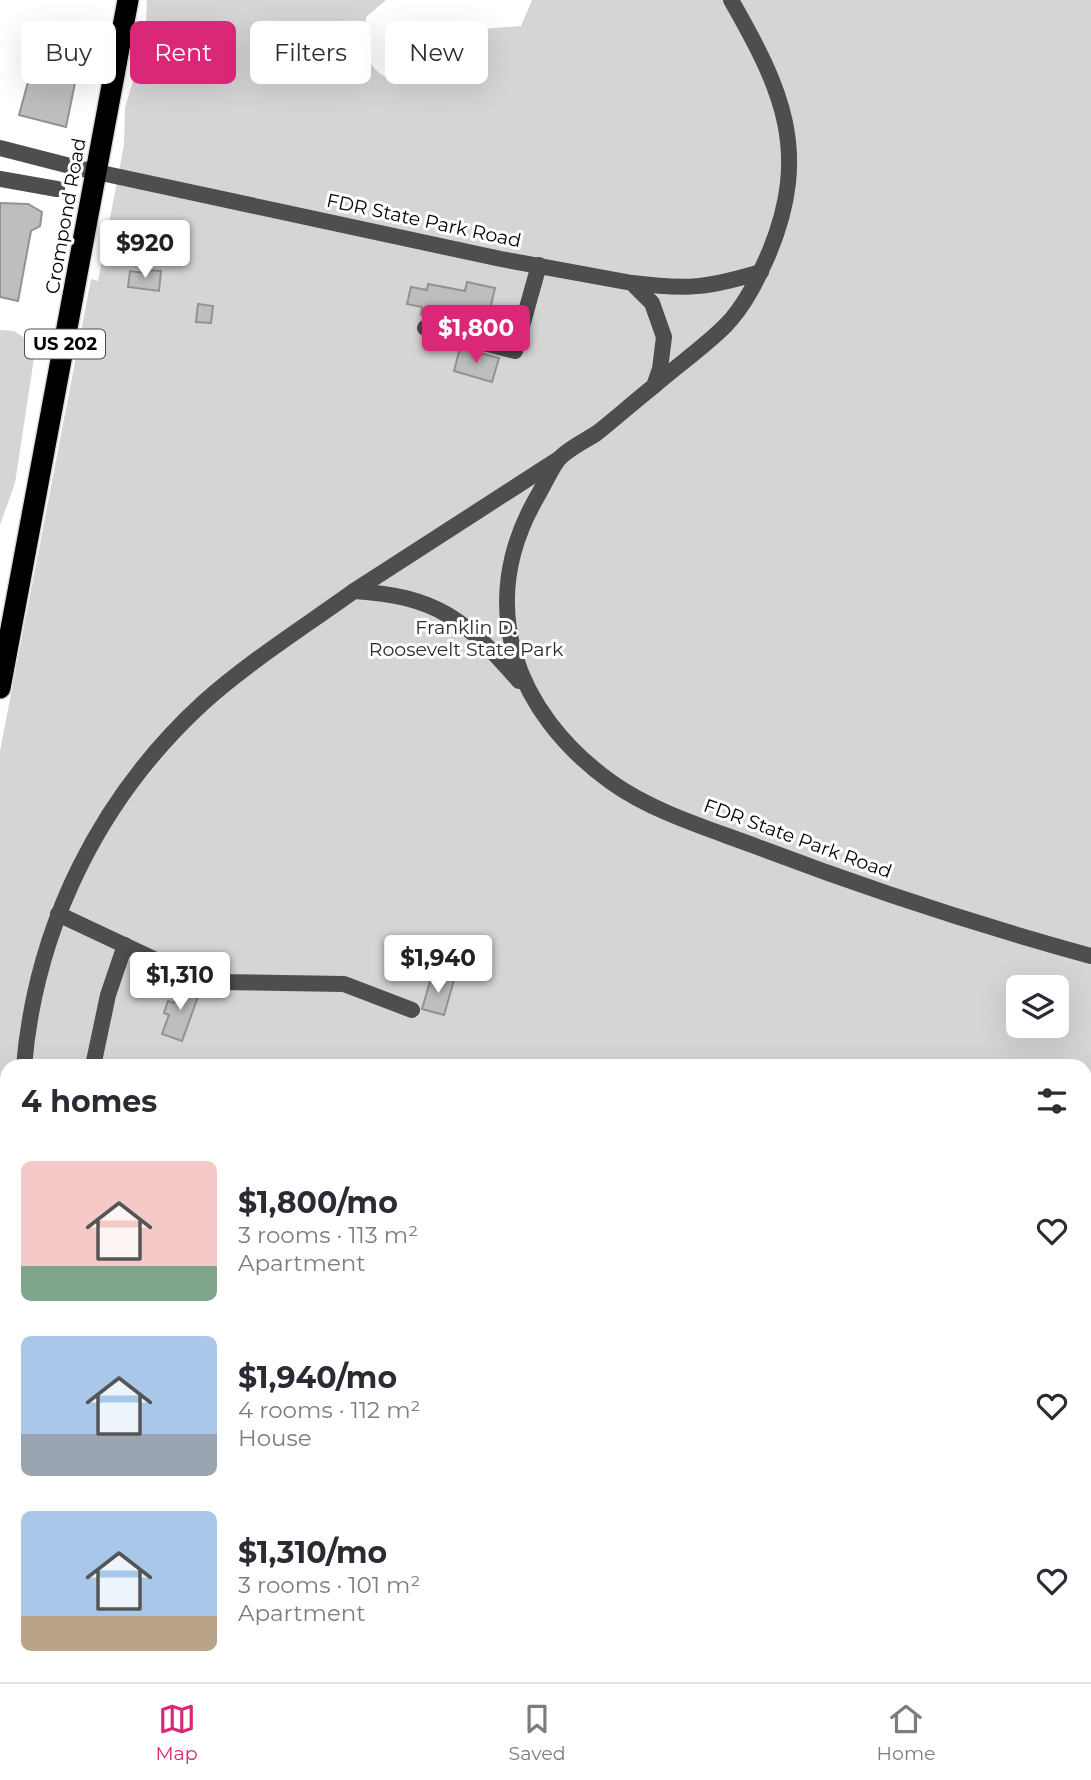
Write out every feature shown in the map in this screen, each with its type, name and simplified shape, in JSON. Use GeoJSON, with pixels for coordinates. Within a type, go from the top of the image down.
{"type":"FeatureCollection","features":[{"type":"Feature","properties":{"kind":"highway","name":"Crompond Road"},"geometry":{"type":"LineString","coordinates":[[0,688],[128,0]]}},
{"type":"Feature","properties":{"kind":"street","name":"FDR State Park Road"},"geometry":{"type":"LineString","coordinates":[[25,1059],[39,976],[58,914],[84,856],[110,812],[167,740],[206,700],[354,591],[559,459],[654,386],[725,326],[761,272],[787,202],[790,168],[788,136],[769,72],[731,0]]}},
{"type":"Feature","properties":{"kind":"street","name":"FDR State Park Road"},"geometry":{"type":"LineString","coordinates":[[0,148],[95,172],[632,283],[676,289],[706,288],[761,272]]}},
{"type":"Feature","properties":{"kind":"street"},"geometry":{"type":"LineString","coordinates":[[0,179],[57,189]]}},
{"type":"Feature","properties":{"kind":"street"},"geometry":{"type":"LineString","coordinates":[[425,328],[515,351],[539,265]]}},
{"type":"Feature","properties":{"kind":"street"},"geometry":{"type":"LineString","coordinates":[[632,283],[652,303],[664,337],[662,361],[654,386]]}},
{"type":"Feature","properties":{"kind":"street","name":"FDR State Park Road"},"geometry":{"type":"LineString","coordinates":[[530,693],[512,650],[506,586],[511,555],[525,517],[559,459]]}},
{"type":"Feature","properties":{"kind":"street","name":"FDR State Park Road"},"geometry":{"type":"LineString","coordinates":[[354,591],[413,599],[454,617],[495,653],[530,693],[557,731],[585,761],[634,796],[695,824],[817,870],[1091,957]]}},
{"type":"Feature","properties":{"kind":"street"},"geometry":{"type":"LineString","coordinates":[[58,914],[125,945],[217,982],[344,984],[412,1010]]}},
{"type":"Feature","properties":{"kind":"street"},"geometry":{"type":"LineString","coordinates":[[94,1059],[108,995],[125,945]]}},
{"type":"Feature","properties":{"kind":"green space","name":"Franklin D. Roosevelt State Park"},"geometry":{"type":"Polygon","coordinates":[[[147,0],[386,0],[366,17],[366,21],[250,21],[250,84],[371,84],[371,63],[385,76],[385,84],[488,84],[488,29],[521,26],[532,0],[1091,0],[1091,1059],[0,1059],[0,751],[91,279],[98,281],[124,145],[125,107],[132,84],[236,84],[236,21],[146,21],[147,0]]]}},
{"type":"Feature","properties":{"kind":"green space"},"geometry":{"type":"Polygon","coordinates":[[[0,330],[14,331],[36,345],[15,483],[0,525],[0,330]]]}},
{"type":"Feature","properties":{"kind":"building"},"geometry":{"type":"Polygon","coordinates":[[[27,84],[75,84],[66,127],[19,115],[27,84]]]}},
{"type":"Feature","properties":{"kind":"building"},"geometry":{"type":"Polygon","coordinates":[[[0,203],[28,204],[42,212],[40,226],[31,231],[18,301],[0,297],[0,203]]]}},
{"type":"Feature","properties":{"kind":"building"},"geometry":{"type":"Polygon","coordinates":[[[146,270],[161,271],[159,291],[128,287],[130,271],[145,273],[146,270]]]}},
{"type":"Feature","properties":{"kind":"building"},"geometry":{"type":"Polygon","coordinates":[[[467,282],[495,288],[487,322],[461,316],[459,323],[421,315],[422,307],[407,304],[411,287],[427,290],[428,284],[465,291],[467,282]]]}},
{"type":"Feature","properties":{"kind":"building"},"geometry":{"type":"Polygon","coordinates":[[[198,304],[213,306],[211,323],[196,322],[198,304]]]}},
{"type":"Feature","properties":{"kind":"building"},"geometry":{"type":"Polygon","coordinates":[[[460,348],[499,358],[492,382],[454,371],[460,348]]]}},
{"type":"Feature","properties":{"kind":"building"},"geometry":{"type":"Polygon","coordinates":[[[432,975],[454,980],[444,1015],[422,1009],[432,975]]]}},
{"type":"Feature","properties":{"kind":"building"},"geometry":{"type":"Polygon","coordinates":[[[180,984],[200,991],[182,1041],[162,1034],[169,1015],[164,1013],[168,1001],[174,1003],[180,984]]]}}]}
